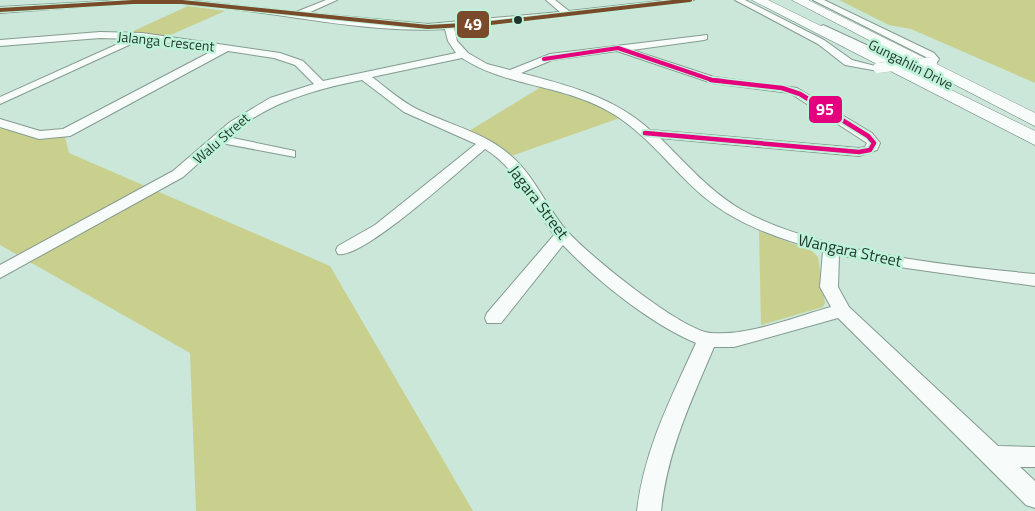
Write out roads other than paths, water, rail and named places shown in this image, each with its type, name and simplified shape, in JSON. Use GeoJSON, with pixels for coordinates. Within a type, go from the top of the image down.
{"type":"FeatureCollection","features":[{"type":"Feature","properties":{"kind":"highway"},"geometry":{"type":"LineString","coordinates":[[758,0],[1035,139]]}},
{"type":"Feature","properties":{"kind":"highway"},"geometry":{"type":"LineString","coordinates":[[777,0],[852,41]]}},
{"type":"Feature","properties":{"kind":"highway","name":"Gungahlin Drive"},"geometry":{"type":"LineString","coordinates":[[787,0],[1035,129]]}},
{"type":"Feature","properties":{"kind":"highway","name":"Gungahlin Drive"},"geometry":{"type":"LineString","coordinates":[[798,0],[1035,120]]}},
{"type":"Feature","properties":{"kind":"highway"},"geometry":{"type":"LineString","coordinates":[[815,0],[864,23]]}},
{"type":"Feature","properties":{"kind":"highway"},"geometry":{"type":"LineString","coordinates":[[823,0],[1035,105]]}},
{"type":"Feature","properties":{"kind":"highway"},"geometry":{"type":"LineString","coordinates":[[932,62],[949,65],[1035,105]]}},
{"type":"Feature","properties":{"kind":"street"},"geometry":{"type":"LineString","coordinates":[[15,10],[26,0]]}},
{"type":"Feature","properties":{"kind":"street"},"geometry":{"type":"LineString","coordinates":[[298,15],[333,0]]}},
{"type":"Feature","properties":{"kind":"street"},"geometry":{"type":"LineString","coordinates":[[550,0],[567,14]]}},
{"type":"Feature","properties":{"kind":"street"},"geometry":{"type":"LineString","coordinates":[[0,12],[100,4],[182,2],[398,26],[449,26],[690,0]]}},
{"type":"Feature","properties":{"kind":"street"},"geometry":{"type":"LineString","coordinates":[[739,0],[821,42],[849,63],[886,67],[932,62],[934,59],[864,23]]}},
{"type":"Feature","properties":{"kind":"street"},"geometry":{"type":"LineString","coordinates":[[766,0],[884,57],[886,67]]}},
{"type":"Feature","properties":{"kind":"street"},"geometry":{"type":"LineString","coordinates":[[449,26],[453,45],[462,55]]}},
{"type":"Feature","properties":{"kind":"street","name":"Jalanga Crescent"},"geometry":{"type":"LineString","coordinates":[[0,43],[100,35],[142,36],[288,58],[308,69],[321,85]]}},
{"type":"Feature","properties":{"kind":"street"},"geometry":{"type":"LineString","coordinates":[[0,101],[142,36]]}},
{"type":"Feature","properties":{"kind":"street"},"geometry":{"type":"LineString","coordinates":[[510,74],[550,57],[704,37]]}},
{"type":"Feature","properties":{"kind":"street"},"geometry":{"type":"LineString","coordinates":[[0,123],[39,135],[66,133],[226,48]]}},
{"type":"Feature","properties":{"kind":"street"},"geometry":{"type":"LineString","coordinates":[[618,48],[712,80],[793,90],[868,136],[874,143],[870,150],[859,152],[645,133]]}},
{"type":"Feature","properties":{"kind":"street","name":"Wangara Street"},"geometry":{"type":"LineString","coordinates":[[462,55],[483,66],[602,104],[631,120],[691,179],[728,208],[783,234],[831,249],[1035,280]]}},
{"type":"Feature","properties":{"kind":"street","name":"Walu Street"},"geometry":{"type":"LineString","coordinates":[[0,272],[178,174],[242,119],[265,104],[321,85],[462,55]]}},
{"type":"Feature","properties":{"kind":"street","name":"Jagara Street"},"geometry":{"type":"LineString","coordinates":[[364,76],[416,113],[485,143],[520,172],[562,236],[678,328],[707,340]]}},
{"type":"Feature","properties":{"kind":"street"},"geometry":{"type":"LineString","coordinates":[[219,139],[290,154]]}},
{"type":"Feature","properties":{"kind":"street"},"geometry":{"type":"LineString","coordinates":[[344,250],[381,228],[485,143]]}},
{"type":"Feature","properties":{"kind":"street"},"geometry":{"type":"LineString","coordinates":[[494,318],[562,236]]}},
{"type":"Feature","properties":{"kind":"street"},"geometry":{"type":"LineString","coordinates":[[831,249],[829,287],[842,311],[1035,497]]}},
{"type":"Feature","properties":{"kind":"street"},"geometry":{"type":"LineString","coordinates":[[649,511],[651,486],[658,453],[707,340],[734,340],[842,311]]}},
{"type":"Feature","properties":{"kind":"street"},"geometry":{"type":"LineString","coordinates":[[992,456],[1035,458]]}}]}
